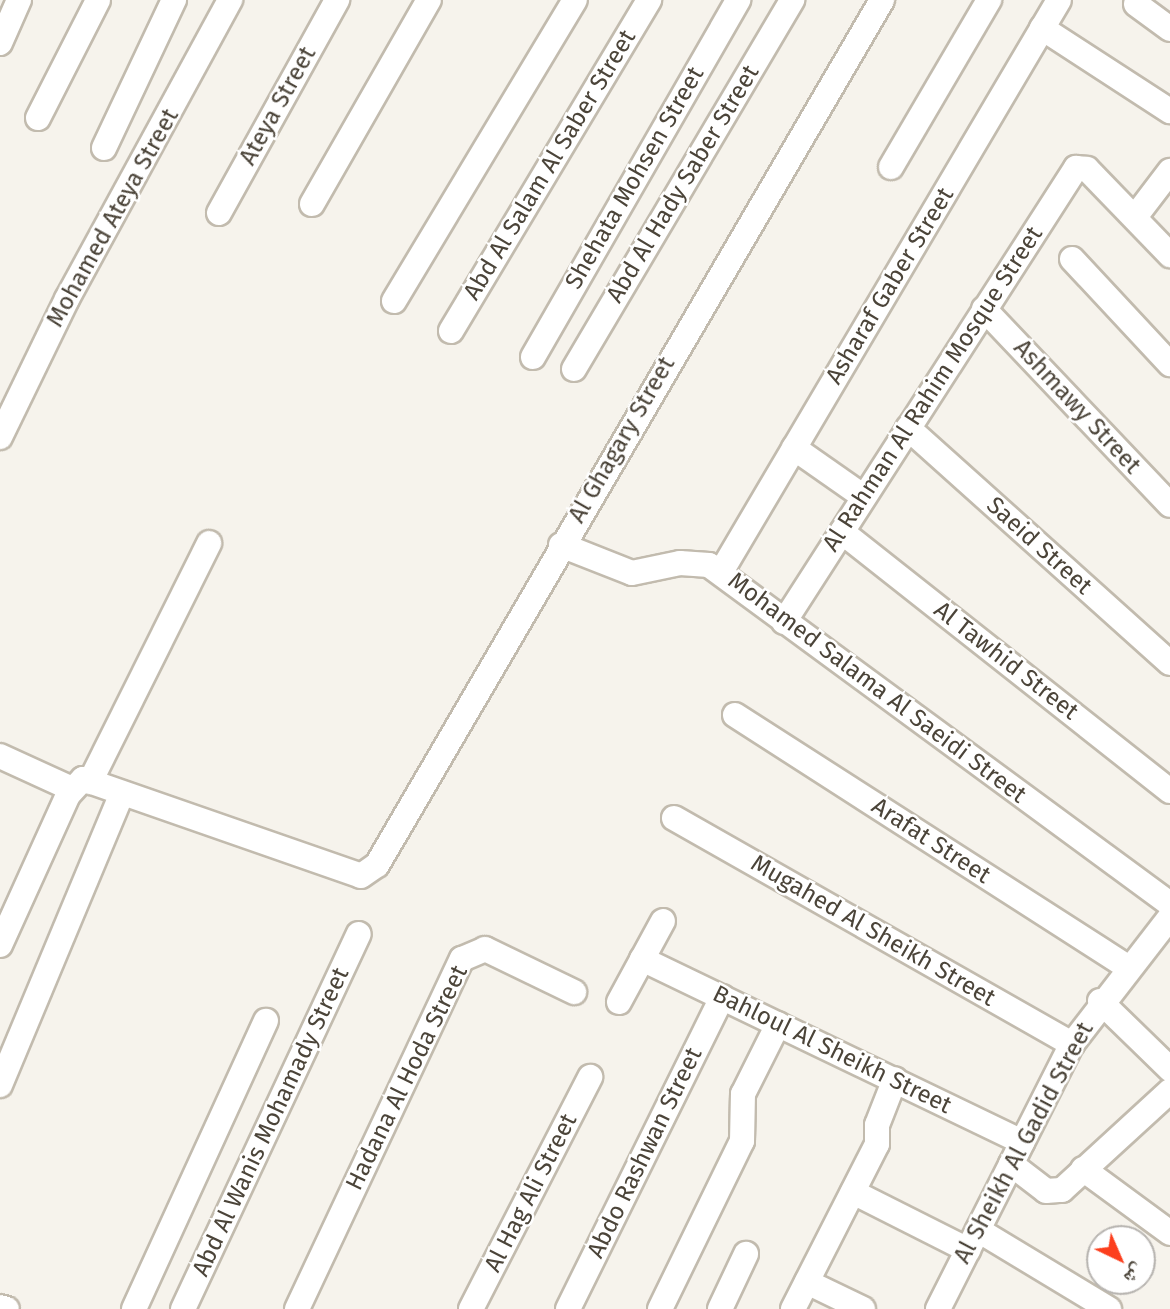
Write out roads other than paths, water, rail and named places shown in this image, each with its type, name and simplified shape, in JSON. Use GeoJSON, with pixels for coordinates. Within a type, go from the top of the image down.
{"type":"FeatureCollection","features":[{"type":"Feature","properties":{"kind":"street"},"geometry":{"type":"LineString","coordinates":[[0,43],[19,0]]}},
{"type":"Feature","properties":{"kind":"street"},"geometry":{"type":"LineString","coordinates":[[38,118],[98,0]]}},
{"type":"Feature","properties":{"kind":"street"},"geometry":{"type":"LineString","coordinates":[[104,148],[174,0]]}},
{"type":"Feature","properties":{"kind":"street","name":"Mohamed Ateya Street"},"geometry":{"type":"LineString","coordinates":[[0,437],[66,299],[230,0]]}},
{"type":"Feature","properties":{"kind":"street","name":"Ateya Street"},"geometry":{"type":"LineString","coordinates":[[219,213],[337,0]]}},
{"type":"Feature","properties":{"kind":"street"},"geometry":{"type":"LineString","coordinates":[[312,204],[429,0]]}},
{"type":"Feature","properties":{"kind":"street"},"geometry":{"type":"LineString","coordinates":[[394,301],[575,0]]}},
{"type":"Feature","properties":{"kind":"street","name":"Abd Al Salam Al Saber Street"},"geometry":{"type":"LineString","coordinates":[[451,331],[649,0]]}},
{"type":"Feature","properties":{"kind":"street","name":"Shehata Mohsen Street"},"geometry":{"type":"LineString","coordinates":[[533,357],[738,0]]}},
{"type":"Feature","properties":{"kind":"street","name":"Abd Al Hady Saber Street"},"geometry":{"type":"LineString","coordinates":[[574,369],[792,0]]}},
{"type":"Feature","properties":{"kind":"street","name":"Al Ghagary Street"},"geometry":{"type":"LineString","coordinates":[[122,793],[361,876],[385,854],[561,545],[881,0]]}},
{"type":"Feature","properties":{"kind":"street"},"geometry":{"type":"LineString","coordinates":[[891,167],[989,0]]}},
{"type":"Feature","properties":{"kind":"street","name":"Asharaf Gaber Street"},"geometry":{"type":"LineString","coordinates":[[721,572],[1059,0]]}},
{"type":"Feature","properties":{"kind":"street"},"geometry":{"type":"LineString","coordinates":[[1136,4],[1170,29]]}},
{"type":"Feature","properties":{"kind":"street"},"geometry":{"type":"LineString","coordinates":[[1042,28],[1170,111]]}},
{"type":"Feature","properties":{"kind":"street","name":"Al Rahman Al Rahim Mosque Street"},"geometry":{"type":"LineString","coordinates":[[785,622],[1076,168],[1087,169],[1135,217]]}},
{"type":"Feature","properties":{"kind":"street"},"geometry":{"type":"LineString","coordinates":[[1170,171],[1135,217],[1170,255]]}},
{"type":"Feature","properties":{"kind":"street"},"geometry":{"type":"LineString","coordinates":[[1072,259],[1170,365]]}},
{"type":"Feature","properties":{"kind":"street","name":"Ashmawy Street"},"geometry":{"type":"LineString","coordinates":[[984,309],[1170,506]]}},
{"type":"Feature","properties":{"kind":"street","name":"Saeid Street"},"geometry":{"type":"LineString","coordinates":[[908,428],[1170,663]]}},
{"type":"Feature","properties":{"kind":"street"},"geometry":{"type":"LineString","coordinates":[[794,448],[864,497]]}},
{"type":"Feature","properties":{"kind":"street","name":"Al Tawhid Street"},"geometry":{"type":"LineString","coordinates":[[842,531],[1170,791]]}},
{"type":"Feature","properties":{"kind":"street"},"geometry":{"type":"LineString","coordinates":[[0,945],[209,543]]}},
{"type":"Feature","properties":{"kind":"street","name":"Mohamed Salama Al Saeidi Street"},"geometry":{"type":"LineString","coordinates":[[561,545],[632,573],[693,562],[721,572],[785,622],[1170,904]]}},
{"type":"Feature","properties":{"kind":"street","name":"Arafat Street"},"geometry":{"type":"LineString","coordinates":[[735,715],[1127,967]]}},
{"type":"Feature","properties":{"kind":"street"},"geometry":{"type":"LineString","coordinates":[[0,756],[81,785],[122,793],[0,1085]]}},
{"type":"Feature","properties":{"kind":"street","name":"Mugahed Al Sheikh Street"},"geometry":{"type":"LineString","coordinates":[[674,818],[1072,1044]]}},
{"type":"Feature","properties":{"kind":"street","name":"Al Sheikh Al Gadid Street"},"geometry":{"type":"LineString","coordinates":[[939,1309],[1072,1044],[1100,1001],[1170,917]]}},
{"type":"Feature","properties":{"kind":"street"},"geometry":{"type":"LineString","coordinates":[[619,1002],[663,922]]}},
{"type":"Feature","properties":{"kind":"street","name":"Abd Al Wanis Mohamady Street"},"geometry":{"type":"LineString","coordinates":[[183,1309],[359,934]]}},
{"type":"Feature","properties":{"kind":"street","name":"Hadana Al Hoda Street"},"geometry":{"type":"LineString","coordinates":[[297,1309],[462,959],[485,949],[573,992]]}},
{"type":"Feature","properties":{"kind":"street","name":"Bahloul Al Sheikh Street"},"geometry":{"type":"LineString","coordinates":[[642,959],[895,1079],[1016,1153],[1051,1192],[1062,1191],[1083,1169],[1164,1107]]}},
{"type":"Feature","properties":{"kind":"street","name":"Abdo Rashwan Street"},"geometry":{"type":"LineString","coordinates":[[568,1309],[722,997]]}},
{"type":"Feature","properties":{"kind":"street"},"geometry":{"type":"LineString","coordinates":[[1100,1001],[1170,1069]]}},
{"type":"Feature","properties":{"kind":"street"},"geometry":{"type":"LineString","coordinates":[[134,1309],[266,1021]]}},
{"type":"Feature","properties":{"kind":"street"},"geometry":{"type":"LineString","coordinates":[[660,1309],[742,1141],[743,1094],[778,1024]]}},
{"type":"Feature","properties":{"kind":"street","name":"Al Hag Ali Street"},"geometry":{"type":"LineString","coordinates":[[471,1309],[590,1077]]}},
{"type":"Feature","properties":{"kind":"street"},"geometry":{"type":"LineString","coordinates":[[793,1309],[877,1144],[877,1125],[895,1079]]}},
{"type":"Feature","properties":{"kind":"street"},"geometry":{"type":"LineString","coordinates":[[1083,1169],[1170,1233]]}},
{"type":"Feature","properties":{"kind":"street"},"geometry":{"type":"LineString","coordinates":[[853,1192],[973,1240],[1109,1309]]}},
{"type":"Feature","properties":{"kind":"street"},"geometry":{"type":"LineString","coordinates":[[720,1309],[746,1254]]}},
{"type":"Feature","properties":{"kind":"street"},"geometry":{"type":"LineString","coordinates":[[807,1282],[863,1309]]}},
{"type":"Feature","properties":{"kind":"street"},"geometry":{"type":"LineString","coordinates":[[0,1307],[7,1309]]}}]}
